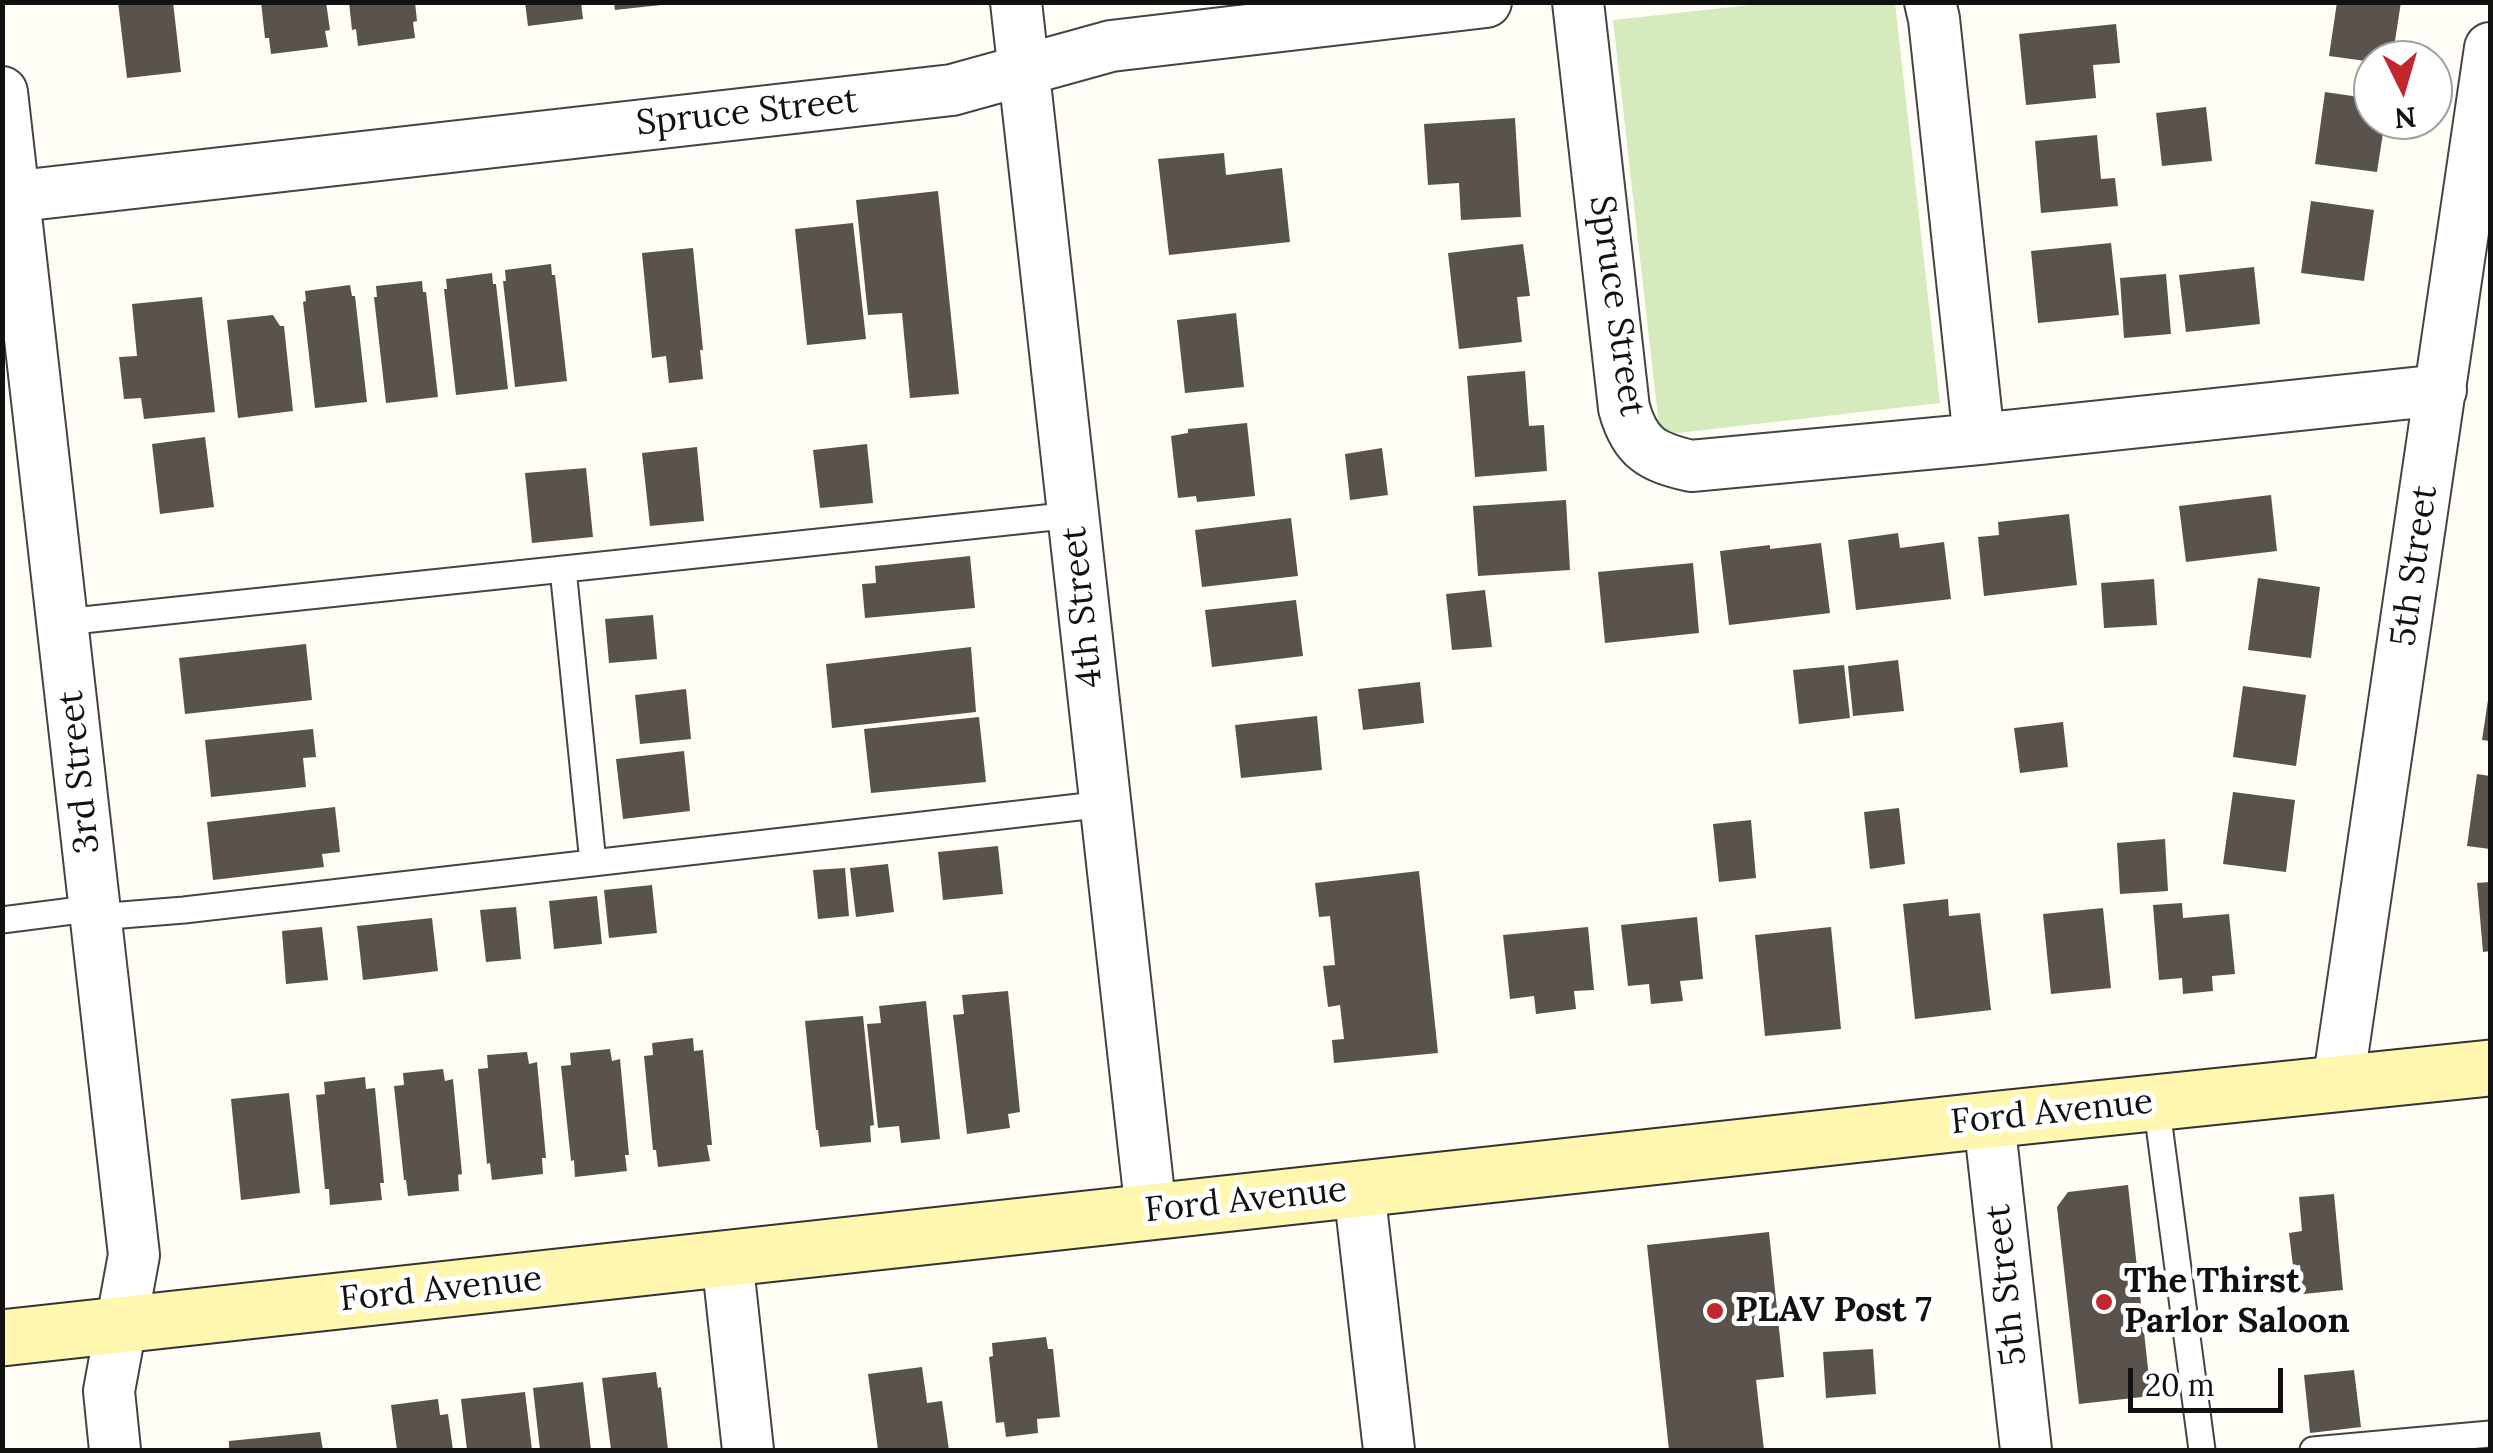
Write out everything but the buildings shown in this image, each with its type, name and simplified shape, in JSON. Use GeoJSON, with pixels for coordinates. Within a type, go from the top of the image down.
{"type":"FeatureCollection","features":[{"type":"Feature","properties":{"kind":"main road","name":"Ford Avenue"},"geometry":{"type":"LineString","coordinates":[[2,1338],[2490,1068]]}},
{"type":"Feature","properties":{"kind":"street","name":"4th Street"},"geometry":{"type":"LineString","coordinates":[[1016,2],[1151,1212]]}},
{"type":"Feature","properties":{"kind":"street","name":"Spruce Street"},"geometry":{"type":"LineString","coordinates":[[8,198],[952,90],[1111,46],[1486,2]]}},
{"type":"Feature","properties":{"kind":"street","name":"Spruce Street"},"geometry":{"type":"LineString","coordinates":[[1578,2],[1624,408],[1628,424],[1640,443],[1660,459],[1690,466],[2441,390]]}},
{"type":"Feature","properties":{"kind":"street"},"geometry":{"type":"LineString","coordinates":[[1930,2],[1979,439]]}},
{"type":"Feature","properties":{"kind":"street","name":"5th Street"},"geometry":{"type":"LineString","coordinates":[[2338,1084],[2490,48]]}},
{"type":"Feature","properties":{"kind":"street","name":"3rd Street"},"geometry":{"type":"LineString","coordinates":[[2,92],[8,198],[64,622],[134,1255],[109,1391],[115,1450]]}},
{"type":"Feature","properties":{"kind":"street","name":"5th Street"},"geometry":{"type":"LineString","coordinates":[[1989,1120],[2026,1450]]}},
{"type":"Feature","properties":{"kind":"street"},"geometry":{"type":"LineString","coordinates":[[1359,1188],[1389,1450]]}},
{"type":"Feature","properties":{"kind":"street"},"geometry":{"type":"LineString","coordinates":[[727,1258],[748,1450]]}},
{"type":"Feature","properties":{"kind":"lane"},"geometry":{"type":"LineString","coordinates":[[64,622],[1073,515]]}},
{"type":"Feature","properties":{"kind":"lane"},"geometry":{"type":"LineString","coordinates":[[563,570],[593,863]]}},
{"type":"Feature","properties":{"kind":"lane"},"geometry":{"type":"LineString","coordinates":[[2,920],[184,910],[1105,804]]}},
{"type":"Feature","properties":{"kind":"lane"},"geometry":{"type":"LineString","coordinates":[[2156,1102],[2202,1450]]}},
{"type":"Feature","properties":{"kind":"lane"},"geometry":{"type":"LineString","coordinates":[[2313,1450],[2490,1434]]}},
{"type":"Feature","properties":{"kind":"green space"},"geometry":{"type":"Polygon","coordinates":[[[1769,3],[1895,3],[1940,403],[1660,435],[1613,20],[1769,3]]]}},
{"type":"Feature","properties":{"kind":"place","name":"The Thirst Parlor Saloon"},"geometry":{"type":"Point","coordinates":[2104,1302]}},
{"type":"Feature","properties":{"kind":"place","name":"PLAV Post 7"},"geometry":{"type":"Point","coordinates":[1715,1311]}}]}
